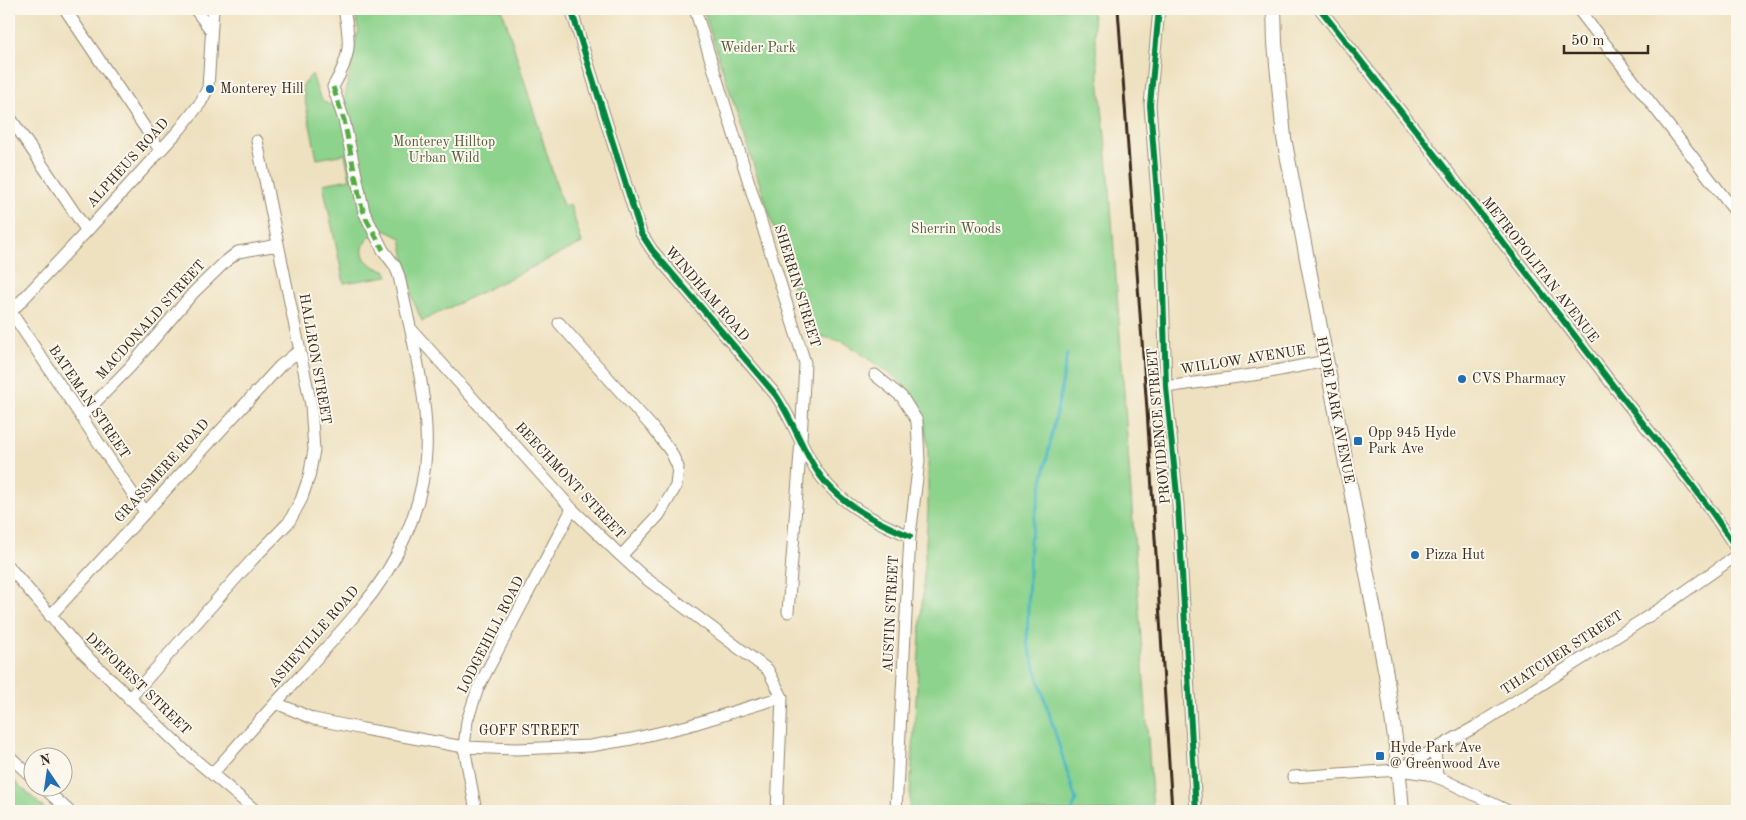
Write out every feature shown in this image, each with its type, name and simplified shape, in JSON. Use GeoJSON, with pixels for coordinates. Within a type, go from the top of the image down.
{"type":"FeatureCollection","features":[{"type":"Feature","properties":{"kind":"main road","name":"HYDE PARK AVENUE"},"geometry":{"type":"LineString","coordinates":[[1274,9],[1284,138],[1386,674],[1402,811]]}},
{"type":"Feature","properties":{"kind":"street"},"geometry":{"type":"LineString","coordinates":[[65,9],[160,150]]}},
{"type":"Feature","properties":{"kind":"street"},"geometry":{"type":"LineString","coordinates":[[195,9],[210,30]]}},
{"type":"Feature","properties":{"kind":"street","name":"ALPHEUS ROAD"},"geometry":{"type":"LineString","coordinates":[[10,310],[87,231],[180,129],[201,102],[208,88],[212,9]]}},
{"type":"Feature","properties":{"kind":"street","name":"BEECHMONT STREET"},"geometry":{"type":"LineString","coordinates":[[344,9],[349,32],[349,46],[345,62],[333,87],[344,120],[364,212],[383,250],[392,260],[397,271],[410,328],[572,509],[620,556],[686,609],[768,670],[782,697]]}},
{"type":"Feature","properties":{"kind":"street","name":"WINDHAM ROAD"},"geometry":{"type":"LineString","coordinates":[[571,9],[642,233],[652,250],[767,383],[785,408],[822,479],[840,496],[873,517],[910,536]]}},
{"type":"Feature","properties":{"kind":"street","name":"SHERRIN STREET"},"geometry":{"type":"LineString","coordinates":[[695,9],[803,355],[805,371],[801,440],[788,612]]}},
{"type":"Feature","properties":{"kind":"street","name":"PROVIDENCE STREET"},"geometry":{"type":"LineString","coordinates":[[1159,9],[1150,105],[1162,257],[1166,387],[1178,505],[1196,811]]}},
{"type":"Feature","properties":{"kind":"street","name":"METROPOLITAN AVENUE"},"geometry":{"type":"LineString","coordinates":[[1320,9],[1490,224],[1615,389],[1716,516],[1737,550]]}},
{"type":"Feature","properties":{"kind":"street"},"geometry":{"type":"LineString","coordinates":[[1578,9],[1737,214]]}},
{"type":"Feature","properties":{"kind":"street"},"geometry":{"type":"LineString","coordinates":[[9,116],[87,231]]}},
{"type":"Feature","properties":{"kind":"street","name":"HALLRON STREET"},"geometry":{"type":"LineString","coordinates":[[129,698],[252,560],[289,522],[301,500],[309,477],[314,450],[311,405],[257,141]]}},
{"type":"Feature","properties":{"kind":"street","name":"MACDONALD STREET"},"geometry":{"type":"LineString","coordinates":[[81,417],[130,367],[193,293],[225,262],[238,252],[278,245]]}},
{"type":"Feature","properties":{"kind":"street","name":"BATEMAN STREET"},"geometry":{"type":"LineString","coordinates":[[10,310],[145,512]]}},
{"type":"Feature","properties":{"kind":"street"},"geometry":{"type":"LineString","coordinates":[[559,323],[652,427],[671,452],[678,467],[676,486],[659,515],[620,556]]}},
{"type":"Feature","properties":{"kind":"street","name":"ASHEVILLE ROAD"},"geometry":{"type":"LineString","coordinates":[[212,774],[360,609],[393,562],[407,533],[422,490],[426,451],[425,413],[410,328]]}},
{"type":"Feature","properties":{"kind":"street","name":"GRASSMERE ROAD"},"geometry":{"type":"LineString","coordinates":[[50,616],[280,366],[300,350]]}},
{"type":"Feature","properties":{"kind":"street","name":"WILLOW AVENUE"},"geometry":{"type":"LineString","coordinates":[[1166,387],[1259,374],[1326,362]]}},
{"type":"Feature","properties":{"kind":"street","name":"AUSTIN STREET"},"geometry":{"type":"LineString","coordinates":[[875,375],[902,397],[917,421],[919,461],[910,536],[896,811]]}},
{"type":"Feature","properties":{"kind":"street","name":"LODGEHILL ROAD"},"geometry":{"type":"LineString","coordinates":[[476,811],[464,747],[467,721],[478,688],[572,509]]}},
{"type":"Feature","properties":{"kind":"street","name":"THATCHER STREET"},"geometry":{"type":"LineString","coordinates":[[1398,770],[1475,727],[1666,605],[1737,555]]}},
{"type":"Feature","properties":{"kind":"street","name":"DEFOREST STREET"},"geometry":{"type":"LineString","coordinates":[[9,568],[83,653],[186,752],[256,811]]}},
{"type":"Feature","properties":{"kind":"street"},"geometry":{"type":"LineString","coordinates":[[777,811],[782,697]]}},
{"type":"Feature","properties":{"kind":"street","name":"GOFF STREET"},"geometry":{"type":"LineString","coordinates":[[276,703],[314,719],[464,747],[517,749],[590,746],[632,739],[687,726],[782,697]]}},
{"type":"Feature","properties":{"kind":"street"},"geometry":{"type":"LineString","coordinates":[[1435,750],[1437,778]]}},
{"type":"Feature","properties":{"kind":"street"},"geometry":{"type":"LineString","coordinates":[[9,756],[22,768]]}},
{"type":"Feature","properties":{"kind":"street"},"geometry":{"type":"LineString","coordinates":[[1293,777],[1398,770],[1428,774],[1508,811]]}},
{"type":"Feature","properties":{"kind":"street"},"geometry":{"type":"LineString","coordinates":[[55,798],[69,811]]}},
{"type":"Feature","properties":{"kind":"green space","name":"Monterey Hilltop Urban Wild"},"geometry":{"type":"Polygon","coordinates":[[[354,9],[502,9],[563,206],[570,204],[582,243],[422,321],[413,300],[401,238],[387,231],[380,231],[369,238],[363,246],[363,252],[370,264],[385,270],[388,276],[344,283],[323,184],[350,179],[345,154],[317,159],[302,86],[312,74],[318,93],[325,102],[336,105],[344,103],[357,34],[359,32],[354,9]]]}},
{"type":"Feature","properties":{"kind":"green space","name":"Sherrin Woods"},"geometry":{"type":"Polygon","coordinates":[[[703,9],[1092,9],[1109,177],[1153,811],[909,811],[928,511],[928,450],[924,418],[915,399],[899,380],[844,342],[808,333],[703,9]]]}},
{"type":"Feature","properties":{"kind":"green space"},"geometry":{"type":"Polygon","coordinates":[[[9,775],[22,788],[22,798],[33,798],[47,811],[9,811],[9,775]]]}},
{"type":"Feature","properties":{"kind":"waterway"},"geometry":{"type":"LineString","coordinates":[[1067,354],[1030,540],[1027,642],[1076,800],[1072,811]]}},
{"type":"Feature","properties":{"kind":"railway"},"geometry":{"type":"LineString","coordinates":[[1118,9],[1147,410],[1172,811]]}},
{"type":"Feature","properties":{"kind":"marked path"},"geometry":{"type":"LineString","coordinates":[[333,87],[344,120],[361,204],[366,218],[383,250]]}},
{"type":"Feature","properties":{"kind":"cycle path"},"geometry":{"type":"LineString","coordinates":[[571,9],[641,233],[652,250],[775,394],[811,462],[825,482],[847,502],[871,518],[910,536]]}},
{"type":"Feature","properties":{"kind":"cycle path"},"geometry":{"type":"LineString","coordinates":[[1159,9],[1150,105],[1162,257],[1166,387],[1178,505],[1196,811]]}},
{"type":"Feature","properties":{"kind":"cycle path"},"geometry":{"type":"LineString","coordinates":[[1320,9],[1707,505],[1737,550]]}},
{"type":"Feature","properties":{"kind":"place","name":"Monterey Hill"},"geometry":{"type":"Point","coordinates":[210,89]}},
{"type":"Feature","properties":{"kind":"place","name":"CVS Pharmacy"},"geometry":{"type":"Point","coordinates":[1462,379]}},
{"type":"Feature","properties":{"kind":"place","name":"Opp 945 Hyde Park Ave"},"geometry":{"type":"Point","coordinates":[1358,441]}},
{"type":"Feature","properties":{"kind":"place","name":"Pizza Hut"},"geometry":{"type":"Point","coordinates":[1415,555]}},
{"type":"Feature","properties":{"kind":"place","name":"Hyde Park Ave @ Greenwood Ave"},"geometry":{"type":"Point","coordinates":[1380,756]}},
{"type":"Feature","properties":{"kind":"park label","name":"Weider Park"},"geometry":{"type":"Point","coordinates":[758,48]}}]}
